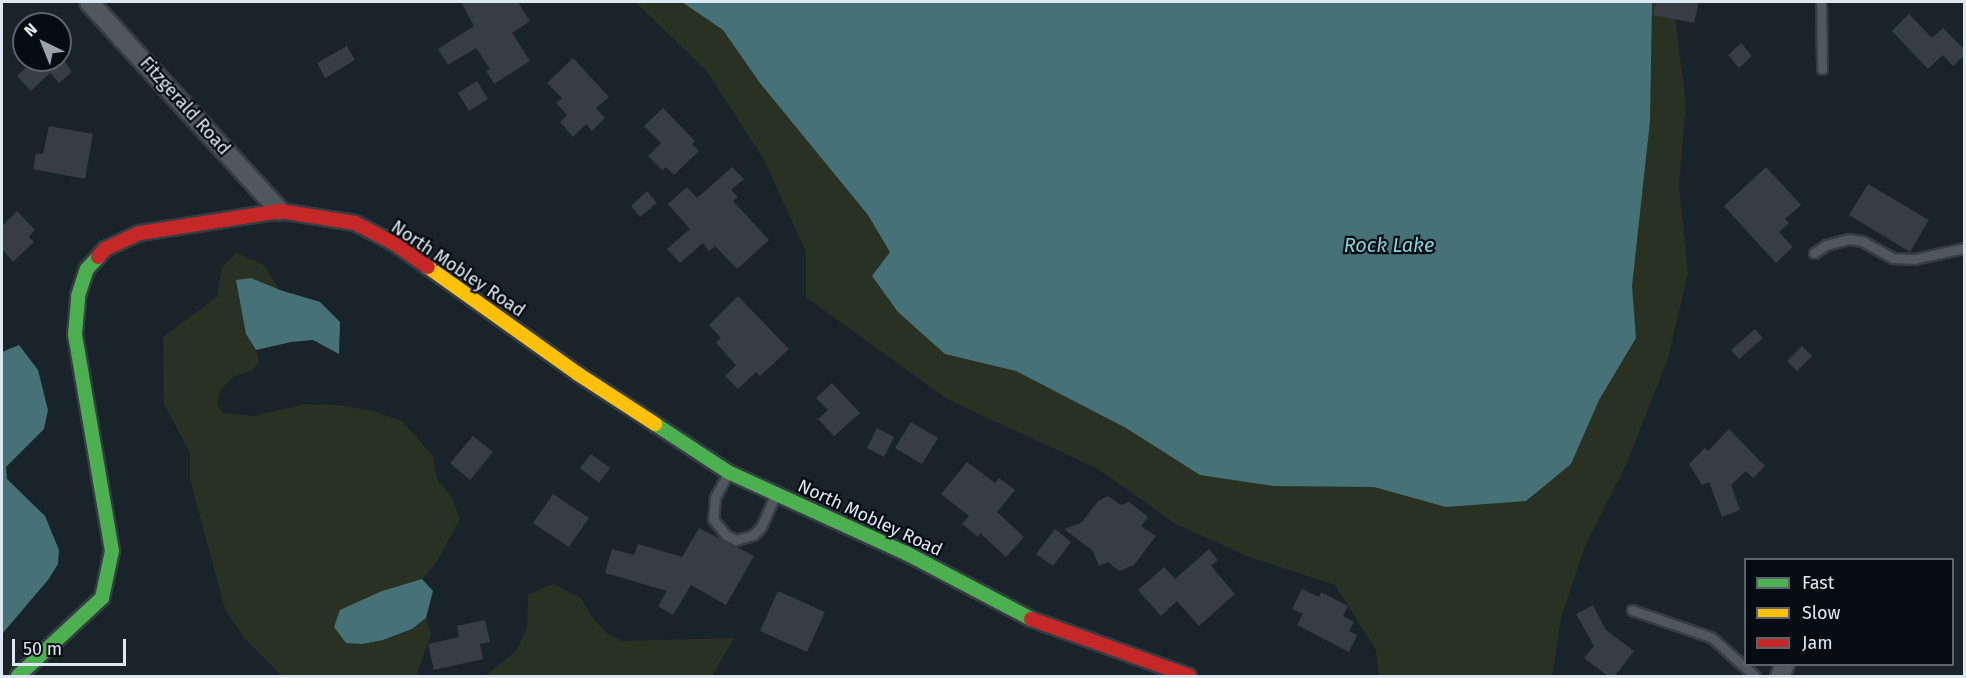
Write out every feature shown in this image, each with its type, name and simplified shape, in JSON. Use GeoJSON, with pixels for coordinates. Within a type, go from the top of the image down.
{"type":"FeatureCollection","features":[{"type":"Feature","properties":{"kind":"street","name":"Fitzgerald Road"},"geometry":{"type":"LineString","coordinates":[[89,2],[280,211]]}},
{"type":"Feature","properties":{"kind":"street","name":"North Mobley Road"},"geometry":{"type":"LineString","coordinates":[[18,676],[102,598],[112,551],[75,334],[78,296],[87,269],[105,249],[140,233],[280,211],[355,223],[395,244],[578,374],[728,472],[906,553],[1030,619],[1189,676]]}},
{"type":"Feature","properties":{"kind":"lane"},"geometry":{"type":"LineString","coordinates":[[1821,2],[1822,69]]}},
{"type":"Feature","properties":{"kind":"lane"},"geometry":{"type":"LineString","coordinates":[[1814,252],[1839,240],[1849,239],[1862,241],[1893,258],[1914,259],[1965,248]]}},
{"type":"Feature","properties":{"kind":"lane"},"geometry":{"type":"LineString","coordinates":[[728,472],[715,498],[713,519],[726,535],[736,540],[753,535],[761,527],[776,494]]}},
{"type":"Feature","properties":{"kind":"lane"},"geometry":{"type":"LineString","coordinates":[[1632,610],[1675,627],[1711,637],[1755,676]]}},
{"type":"Feature","properties":{"kind":"green space","name":"Rock Lake"},"geometry":{"type":"Polygon","coordinates":[[[635,2],[1673,2],[1686,104],[1679,186],[1688,273],[1668,358],[1626,465],[1585,546],[1561,618],[1552,676],[1379,676],[1376,650],[1335,585],[1249,557],[1176,524],[1098,469],[947,399],[806,297],[806,252],[764,160],[706,70],[635,2]]]}},
{"type":"Feature","properties":{"kind":"green space"},"geometry":{"type":"Polygon","coordinates":[[[237,253],[264,265],[279,290],[251,278],[246,334],[256,350],[259,361],[253,370],[233,377],[220,391],[217,404],[223,413],[254,416],[305,404],[337,405],[373,411],[402,421],[433,456],[437,479],[452,498],[460,519],[436,563],[422,579],[382,591],[383,640],[412,630],[426,618],[431,634],[418,671],[419,676],[282,676],[245,639],[225,609],[190,479],[190,453],[164,404],[163,337],[217,297],[222,266],[237,253]]]}},
{"type":"Feature","properties":{"kind":"green space"},"geometry":{"type":"Polygon","coordinates":[[[553,584],[582,599],[590,615],[608,634],[622,641],[734,638],[712,676],[485,676],[516,651],[527,628],[528,595],[553,584]]]}},
{"type":"Feature","properties":{"kind":"water","name":"Rock Lake"},"geometry":{"type":"Polygon","coordinates":[[[682,2],[1652,2],[1650,121],[1632,286],[1636,338],[1599,400],[1571,464],[1526,501],[1446,507],[1374,487],[1273,486],[1200,475],[1126,428],[1016,371],[945,354],[898,312],[872,276],[890,252],[868,215],[760,83],[723,30],[682,2]]]}},
{"type":"Feature","properties":{"kind":"water"},"geometry":{"type":"Polygon","coordinates":[[[251,278],[280,290],[320,302],[340,322],[339,354],[313,340],[291,342],[256,350],[246,334],[236,280],[251,278]]]}},
{"type":"Feature","properties":{"kind":"water"},"geometry":{"type":"Polygon","coordinates":[[[19,345],[38,370],[48,410],[44,429],[6,467],[7,479],[45,516],[59,550],[58,564],[48,580],[2,634],[2,352],[19,345]]]}},
{"type":"Feature","properties":{"kind":"water"},"geometry":{"type":"Polygon","coordinates":[[[422,579],[433,591],[426,618],[412,629],[383,640],[362,644],[346,643],[334,627],[340,610],[382,591],[422,579]]]}},
{"type":"Feature","properties":{"kind":"building"},"geometry":{"type":"Polygon","coordinates":[[[461,2],[518,2],[530,21],[512,33],[530,61],[494,84],[486,71],[490,69],[476,48],[448,65],[438,49],[474,26],[461,2]]]}},
{"type":"Feature","properties":{"kind":"building"},"geometry":{"type":"Polygon","coordinates":[[[1656,2],[1699,2],[1694,23],[1653,15],[1656,2]]]}},
{"type":"Feature","properties":{"kind":"building"},"geometry":{"type":"Polygon","coordinates":[[[1909,14],[1932,38],[1943,28],[1965,50],[1965,55],[1953,66],[1943,55],[1928,69],[1892,31],[1909,14]]]}},
{"type":"Feature","properties":{"kind":"building"},"geometry":{"type":"Polygon","coordinates":[[[1741,43],[1752,56],[1739,68],[1728,55],[1741,43]]]}},
{"type":"Feature","properties":{"kind":"building"},"geometry":{"type":"Polygon","coordinates":[[[347,46],[355,60],[325,78],[317,63],[347,46]]]}},
{"type":"Feature","properties":{"kind":"building"},"geometry":{"type":"Polygon","coordinates":[[[573,58],[609,97],[596,108],[605,118],[592,131],[586,124],[573,137],[560,122],[567,115],[556,103],[562,98],[547,83],[573,58]]]}},
{"type":"Feature","properties":{"kind":"building"},"geometry":{"type":"Polygon","coordinates":[[[21,72],[72,72],[59,83],[50,73],[31,91],[17,76],[21,72]]]}},
{"type":"Feature","properties":{"kind":"building"},"geometry":{"type":"Polygon","coordinates":[[[477,81],[488,99],[469,111],[458,93],[477,81]]]}},
{"type":"Feature","properties":{"kind":"building"},"geometry":{"type":"Polygon","coordinates":[[[663,108],[695,141],[692,144],[699,151],[674,175],[666,167],[662,170],[648,156],[661,143],[644,126],[663,108]]]}},
{"type":"Feature","properties":{"kind":"building"},"geometry":{"type":"Polygon","coordinates":[[[49,126],[93,134],[85,179],[33,169],[36,153],[43,154],[49,126]]]}},
{"type":"Feature","properties":{"kind":"building"},"geometry":{"type":"Polygon","coordinates":[[[732,167],[744,179],[731,190],[738,197],[733,201],[769,240],[737,269],[715,246],[709,251],[703,243],[680,263],[667,249],[690,229],[668,204],[687,187],[697,198],[732,167]]]}},
{"type":"Feature","properties":{"kind":"building"},"geometry":{"type":"Polygon","coordinates":[[[1766,167],[1801,205],[1785,219],[1789,223],[1779,232],[1793,247],[1776,263],[1724,206],[1766,167]]]}},
{"type":"Feature","properties":{"kind":"building"},"geometry":{"type":"Polygon","coordinates":[[[1868,184],[1929,220],[1910,252],[1849,215],[1868,184]]]}},
{"type":"Feature","properties":{"kind":"building"},"geometry":{"type":"Polygon","coordinates":[[[647,191],[657,203],[640,217],[631,206],[647,191]]]}},
{"type":"Feature","properties":{"kind":"building"},"geometry":{"type":"Polygon","coordinates":[[[17,211],[35,230],[29,237],[34,242],[13,262],[2,249],[2,226],[17,211]]]}},
{"type":"Feature","properties":{"kind":"building"},"geometry":{"type":"Polygon","coordinates":[[[738,296],[789,349],[760,376],[756,372],[738,389],[725,376],[736,365],[716,343],[721,338],[709,325],[738,296]]]}},
{"type":"Feature","properties":{"kind":"building"},"geometry":{"type":"Polygon","coordinates":[[[1755,329],[1763,338],[1739,359],[1731,350],[1755,329]]]}},
{"type":"Feature","properties":{"kind":"building"},"geometry":{"type":"Polygon","coordinates":[[[1802,346],[1812,356],[1797,371],[1787,361],[1802,346]]]}},
{"type":"Feature","properties":{"kind":"building"},"geometry":{"type":"Polygon","coordinates":[[[832,383],[860,413],[834,436],[818,419],[828,410],[816,398],[832,383]]]}},
{"type":"Feature","properties":{"kind":"building"},"geometry":{"type":"Polygon","coordinates":[[[911,422],[938,438],[922,464],[895,448],[911,422]]]}},
{"type":"Feature","properties":{"kind":"building"},"geometry":{"type":"Polygon","coordinates":[[[877,428],[894,437],[884,457],[867,448],[877,428]]]}},
{"type":"Feature","properties":{"kind":"building"},"geometry":{"type":"Polygon","coordinates":[[[1729,429],[1765,466],[1753,478],[1746,471],[1731,485],[1740,510],[1722,517],[1709,482],[1702,485],[1689,464],[1705,448],[1708,451],[1729,429]]]}},
{"type":"Feature","properties":{"kind":"building"},"geometry":{"type":"Polygon","coordinates":[[[473,436],[493,452],[470,480],[450,463],[473,436]]]}},
{"type":"Feature","properties":{"kind":"building"},"geometry":{"type":"Polygon","coordinates":[[[591,454],[610,468],[599,483],[580,468],[591,454]]]}},
{"type":"Feature","properties":{"kind":"building"},"geometry":{"type":"Polygon","coordinates":[[[967,462],[995,483],[999,478],[1015,490],[997,512],[1024,537],[1006,557],[980,533],[978,537],[962,524],[969,516],[941,494],[967,462]]]}},
{"type":"Feature","properties":{"kind":"building"},"geometry":{"type":"Polygon","coordinates":[[[553,494],[589,518],[569,547],[533,523],[553,494]]]}},
{"type":"Feature","properties":{"kind":"building"},"geometry":{"type":"Polygon","coordinates":[[[1108,496],[1121,505],[1129,502],[1148,517],[1141,526],[1156,536],[1134,565],[1119,571],[1108,562],[1099,566],[1093,551],[1064,529],[1081,523],[1098,501],[1108,496]]]}},
{"type":"Feature","properties":{"kind":"building"},"geometry":{"type":"Polygon","coordinates":[[[699,528],[754,556],[726,605],[691,585],[673,615],[658,606],[667,591],[605,573],[612,549],[634,555],[638,544],[682,557],[699,528]]]}},
{"type":"Feature","properties":{"kind":"building"},"geometry":{"type":"Polygon","coordinates":[[[1055,529],[1071,542],[1053,566],[1036,554],[1055,529]]]}},
{"type":"Feature","properties":{"kind":"building"},"geometry":{"type":"Polygon","coordinates":[[[1209,549],[1218,560],[1211,566],[1235,594],[1199,626],[1177,601],[1161,616],[1138,590],[1164,567],[1175,579],[1209,549]]]}},
{"type":"Feature","properties":{"kind":"building"},"geometry":{"type":"Polygon","coordinates":[[[1302,589],[1319,597],[1321,592],[1348,606],[1343,616],[1354,622],[1349,631],[1357,635],[1349,652],[1297,625],[1303,614],[1292,609],[1302,589]]]}},
{"type":"Feature","properties":{"kind":"building"},"geometry":{"type":"Polygon","coordinates":[[[778,591],[825,612],[807,652],[760,631],[778,591]]]}},
{"type":"Feature","properties":{"kind":"building"},"geometry":{"type":"Polygon","coordinates":[[[1593,605],[1606,630],[1634,651],[1615,676],[1608,676],[1584,658],[1594,646],[1576,614],[1593,605]]]}},
{"type":"Feature","properties":{"kind":"building"},"geometry":{"type":"Polygon","coordinates":[[[485,620],[490,642],[480,644],[483,659],[434,670],[428,644],[459,637],[457,626],[485,620]]]}},
{"type":"Feature","properties":{"kind":"traffic: fast"},"geometry":{"type":"LineString","coordinates":[[18,676],[102,598],[112,551],[75,334],[78,296],[87,269],[98,257]]}},
{"type":"Feature","properties":{"kind":"traffic: fast"},"geometry":{"type":"LineString","coordinates":[[655,424],[728,472],[906,553],[1031,619]]}},
{"type":"Feature","properties":{"kind":"traffic: slow"},"geometry":{"type":"LineString","coordinates":[[428,267],[578,374],[655,424]]}},
{"type":"Feature","properties":{"kind":"traffic: jam"},"geometry":{"type":"LineString","coordinates":[[98,257],[105,249],[140,233],[280,211],[355,223],[395,244],[428,267]]}},
{"type":"Feature","properties":{"kind":"traffic: jam"},"geometry":{"type":"LineString","coordinates":[[1031,619],[1189,676]]}}]}
